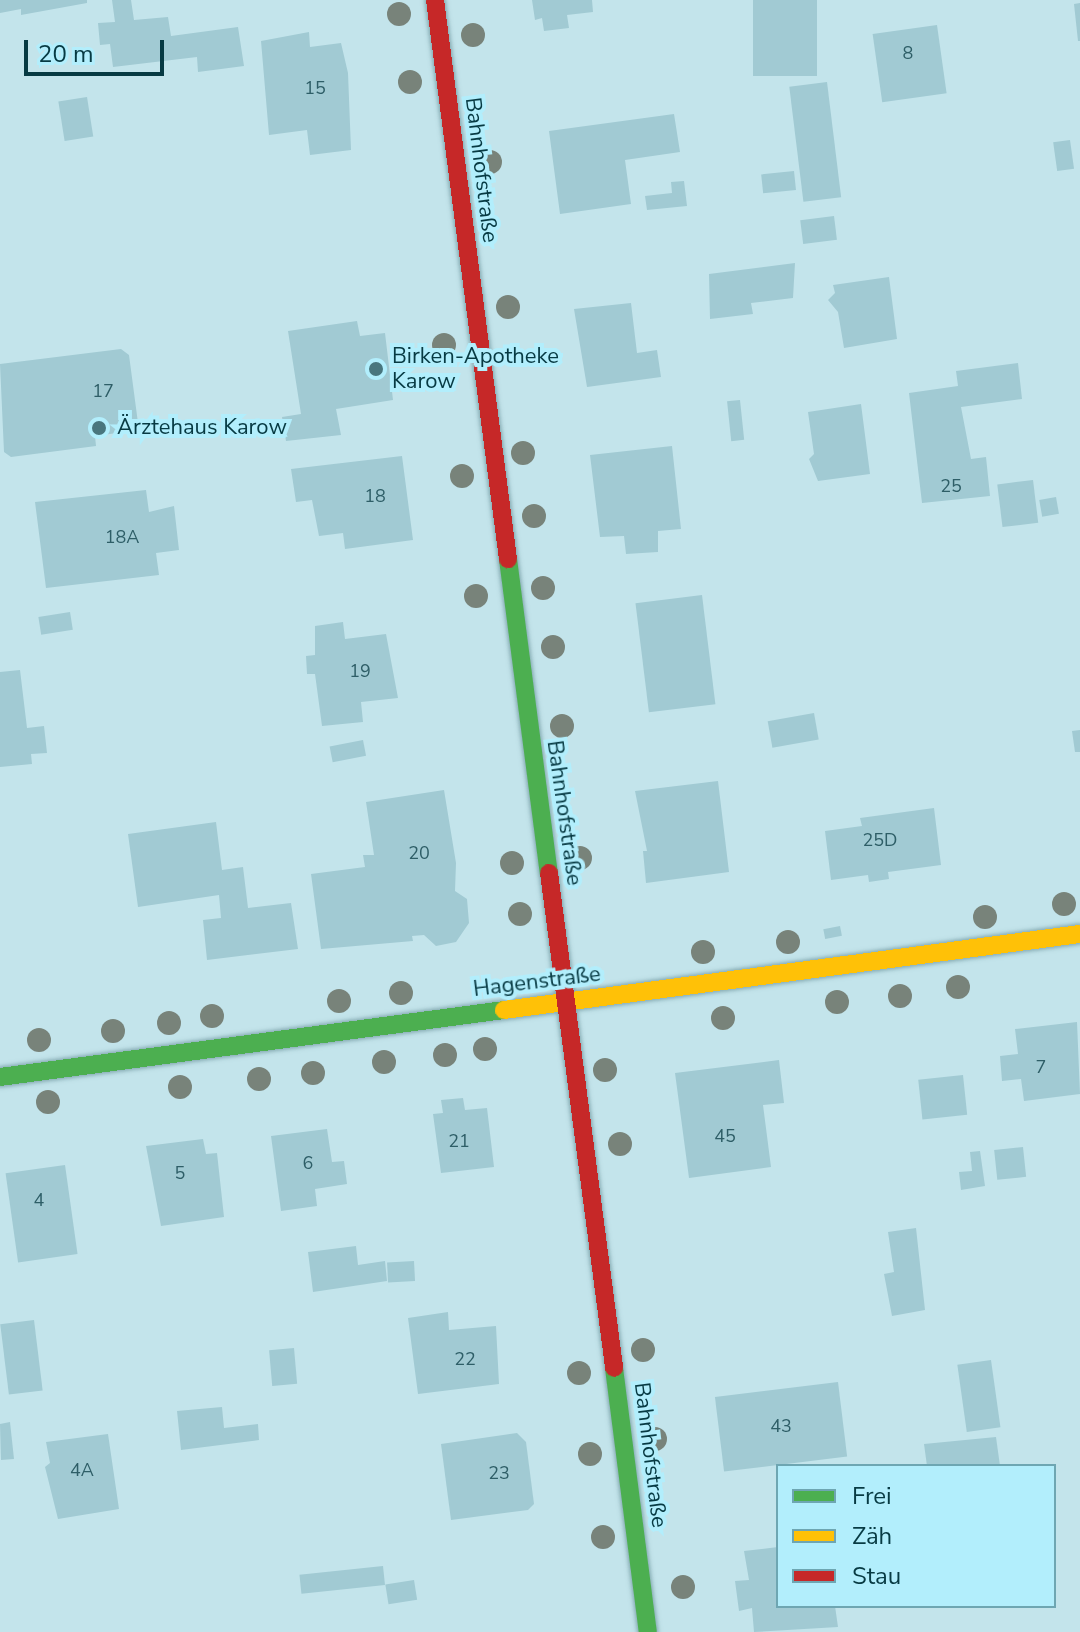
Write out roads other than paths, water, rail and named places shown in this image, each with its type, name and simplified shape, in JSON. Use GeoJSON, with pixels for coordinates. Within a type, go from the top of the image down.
{"type":"FeatureCollection","features":[{"type":"Feature","properties":{"kind":"main road","name":"Bahnhofstraße"},"geometry":{"type":"LineString","coordinates":[[435,0],[648,1632]]}},
{"type":"Feature","properties":{"kind":"main road","name":"Hagenstraße"},"geometry":{"type":"LineString","coordinates":[[0,1077],[1080,934]]}},
{"type":"Feature","properties":{"kind":"place","name":"Birken-Apotheke Karow"},"geometry":{"type":"Point","coordinates":[376,369]}},
{"type":"Feature","properties":{"kind":"place","name":"Ärztehaus Karow"},"geometry":{"type":"Point","coordinates":[99,428]}}]}
